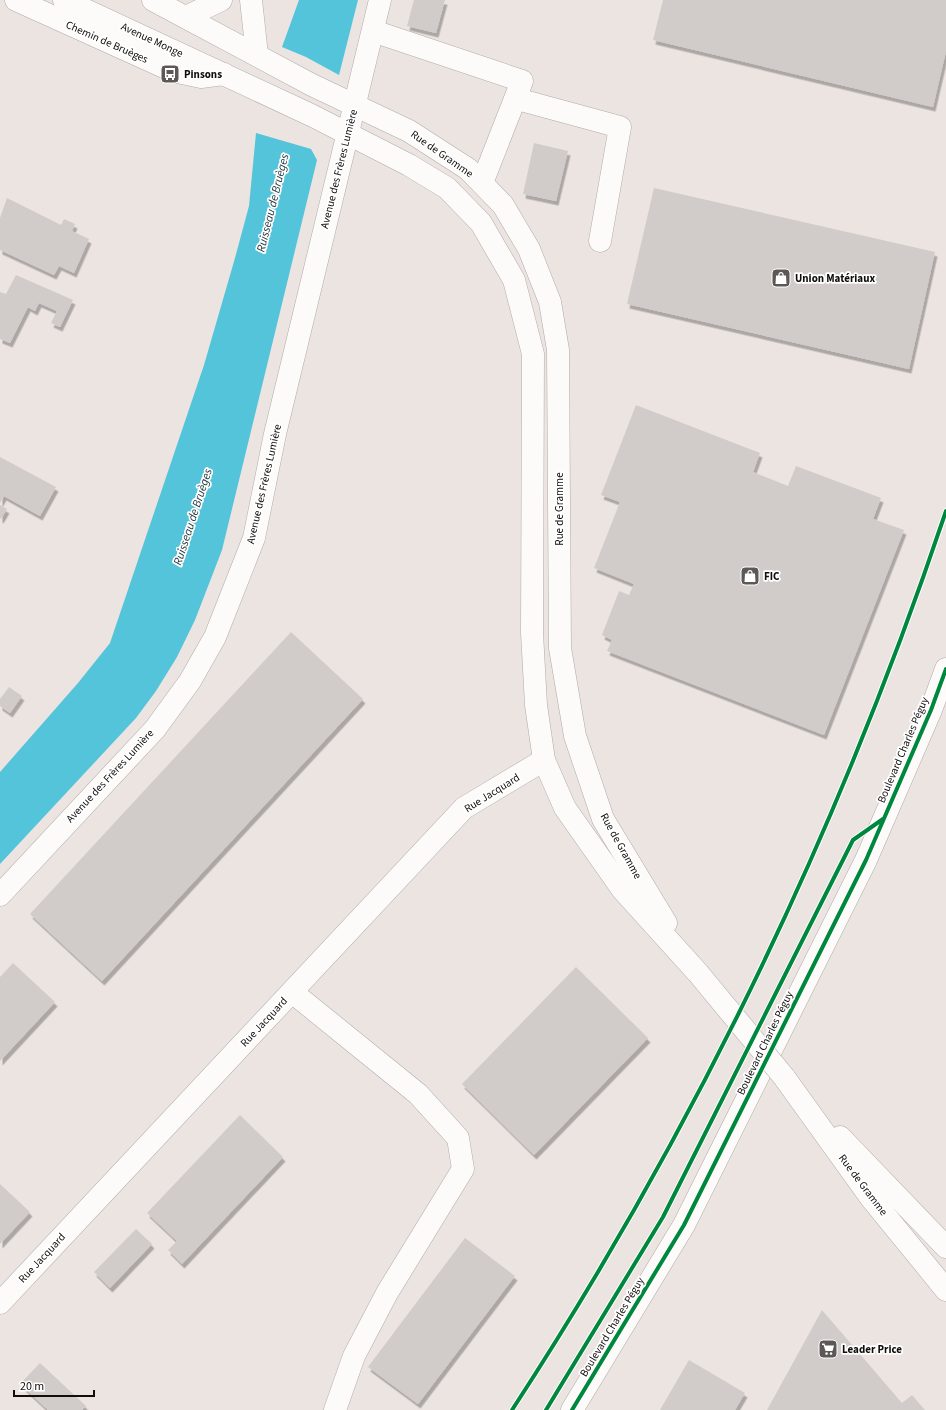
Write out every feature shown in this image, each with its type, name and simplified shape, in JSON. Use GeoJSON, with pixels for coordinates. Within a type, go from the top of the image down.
{"type":"FeatureCollection","features":[{"type":"Feature","properties":{"kind":"street","name":"Chemin de Bruèges"},"geometry":{"type":"LineString","coordinates":[[16,0],[173,71],[201,77],[224,74]]}},
{"type":"Feature","properties":{"kind":"street","name":"Avenue Monge"},"geometry":{"type":"LineString","coordinates":[[64,0],[224,74],[348,134]]}},
{"type":"Feature","properties":{"kind":"street"},"geometry":{"type":"LineString","coordinates":[[154,0],[355,105]]}},
{"type":"Feature","properties":{"kind":"street"},"geometry":{"type":"LineString","coordinates":[[186,17],[221,0]]}},
{"type":"Feature","properties":{"kind":"street"},"geometry":{"type":"LineString","coordinates":[[251,0],[257,55]]}},
{"type":"Feature","properties":{"kind":"street","name":"Avenue des Frères Lumière"},"geometry":{"type":"LineString","coordinates":[[0,895],[155,729],[190,681],[215,637],[254,538],[275,434],[380,0]]}},
{"type":"Feature","properties":{"kind":"street"},"geometry":{"type":"LineString","coordinates":[[373,31],[522,81],[517,99],[482,183]]}},
{"type":"Feature","properties":{"kind":"street"},"geometry":{"type":"LineString","coordinates":[[517,99],[620,127],[600,241]]}},
{"type":"Feature","properties":{"kind":"street","name":"Rue de Gramme"},"geometry":{"type":"LineString","coordinates":[[355,105],[409,131],[468,169],[482,183],[503,205],[529,249],[550,302],[558,350],[560,648],[575,736],[603,819],[659,913],[698,973]]}},
{"type":"Feature","properties":{"kind":"street","name":"Rue de Gramme"},"geometry":{"type":"LineString","coordinates":[[348,134],[409,165],[447,188],[481,223],[514,280],[533,354],[532,633],[536,705],[544,760],[565,808],[622,889],[698,973],[784,1077],[871,1198],[946,1290]]}},
{"type":"Feature","properties":{"kind":"street","name":"Boulevard Charles Péguy"},"geometry":{"type":"LineString","coordinates":[[572,1410],[591,1381],[688,1218],[866,860],[931,710],[946,669]]}},
{"type":"Feature","properties":{"kind":"street","name":"Rue Jacquard"},"geometry":{"type":"LineString","coordinates":[[0,1303],[464,808],[544,760]]}},
{"type":"Feature","properties":{"kind":"street"},"geometry":{"type":"LineString","coordinates":[[292,992],[418,1094],[458,1138],[463,1169],[387,1293],[354,1356],[336,1410]]}},
{"type":"Feature","properties":{"kind":"street","name":"Rue de Gramme"},"geometry":{"type":"LineString","coordinates":[[784,1077],[946,1247]]}},
{"type":"Feature","properties":{"kind":"street"},"geometry":{"type":"LineString","coordinates":[[871,1198],[946,1299]]}},
{"type":"Feature","properties":{"kind":"water"},"geometry":{"type":"Polygon","coordinates":[[[299,0],[358,0],[339,75],[306,57],[282,47],[299,0]]]}},
{"type":"Feature","properties":{"kind":"water","name":"Ruisseau de Bruèges"},"geometry":{"type":"Polygon","coordinates":[[[256,133],[311,149],[317,160],[222,550],[195,620],[177,657],[156,691],[136,718],[0,864],[0,772],[78,683],[110,643],[204,365],[235,258],[249,206],[256,133]]]}},
{"type":"Feature","properties":{"kind":"building"},"geometry":{"type":"Polygon","coordinates":[[[414,0],[445,0],[436,33],[407,26],[414,0]]]}},
{"type":"Feature","properties":{"kind":"building"},"geometry":{"type":"Polygon","coordinates":[[[663,0],[946,0],[946,51],[933,107],[653,40],[663,0]]]}},
{"type":"Feature","properties":{"kind":"building"},"geometry":{"type":"Polygon","coordinates":[[[534,143],[568,151],[556,201],[523,194],[534,143]]]}},
{"type":"Feature","properties":{"kind":"building","name":"Union Matériaux"},"geometry":{"type":"Polygon","coordinates":[[[654,188],[935,252],[909,369],[627,304],[654,188]]]}},
{"type":"Feature","properties":{"kind":"building"},"geometry":{"type":"Polygon","coordinates":[[[7,198],[61,225],[64,219],[75,224],[72,231],[89,239],[74,273],[59,266],[54,275],[0,250],[0,218],[7,198]]]}},
{"type":"Feature","properties":{"kind":"building"},"geometry":{"type":"Polygon","coordinates":[[[16,275],[73,300],[60,327],[51,323],[57,311],[39,303],[35,311],[28,307],[10,343],[0,339],[0,292],[6,294],[16,275]]]}},
{"type":"Feature","properties":{"kind":"building","name":"FIC"},"geometry":{"type":"Polygon","coordinates":[[[636,405],[760,453],[753,472],[788,486],[796,466],[881,498],[873,519],[904,530],[824,735],[607,651],[612,640],[602,635],[619,591],[629,595],[634,584],[594,568],[620,502],[601,495],[636,405]]]}},
{"type":"Feature","properties":{"kind":"building"},"geometry":{"type":"Polygon","coordinates":[[[0,457],[56,487],[40,516],[4,496],[0,503],[0,457]]]}},
{"type":"Feature","properties":{"kind":"building"},"geometry":{"type":"Polygon","coordinates":[[[0,505],[7,509],[1,519],[0,518],[0,505]]]}},
{"type":"Feature","properties":{"kind":"building"},"geometry":{"type":"Polygon","coordinates":[[[291,632],[363,699],[102,981],[30,914],[291,632]]]}},
{"type":"Feature","properties":{"kind":"building"},"geometry":{"type":"Polygon","coordinates":[[[9,687],[22,696],[10,713],[0,706],[0,699],[9,687]]]}},
{"type":"Feature","properties":{"kind":"building"},"geometry":{"type":"Polygon","coordinates":[[[13,963],[55,1002],[0,1061],[0,977],[13,963]]]}},
{"type":"Feature","properties":{"kind":"building"},"geometry":{"type":"Polygon","coordinates":[[[576,967],[648,1038],[534,1155],[462,1084],[576,967]]]}},
{"type":"Feature","properties":{"kind":"building"},"geometry":{"type":"Polygon","coordinates":[[[240,1115],[283,1157],[182,1264],[168,1250],[177,1241],[147,1213],[240,1115]]]}},
{"type":"Feature","properties":{"kind":"building"},"geometry":{"type":"Polygon","coordinates":[[[0,1184],[30,1212],[0,1244],[0,1184]]]}},
{"type":"Feature","properties":{"kind":"building"},"geometry":{"type":"Polygon","coordinates":[[[136,1229],[152,1244],[110,1288],[94,1272],[136,1229]]]}},
{"type":"Feature","properties":{"kind":"building"},"geometry":{"type":"Polygon","coordinates":[[[465,1238],[515,1276],[418,1404],[368,1367],[465,1238]]]}},
{"type":"Feature","properties":{"kind":"building","name":"Leader Price"},"geometry":{"type":"Polygon","coordinates":[[[822,1310],[902,1403],[912,1395],[925,1410],[767,1410],[822,1310]]]}},
{"type":"Feature","properties":{"kind":"building"},"geometry":{"type":"Polygon","coordinates":[[[689,1360],[745,1393],[735,1410],[660,1410],[689,1360]]]}},
{"type":"Feature","properties":{"kind":"building"},"geometry":{"type":"Polygon","coordinates":[[[40,1363],[86,1406],[82,1410],[48,1410],[20,1384],[40,1363]]]}},
{"type":"Feature","properties":{"kind":"railway"},"geometry":{"type":"LineString","coordinates":[[512,1410],[579,1304],[642,1196],[701,1086],[758,974],[810,861],[859,746],[904,629],[946,511]]}},
{"type":"Feature","properties":{"kind":"cycle path"},"geometry":{"type":"LineString","coordinates":[[512,1410],[579,1304],[642,1196],[701,1086],[758,974],[810,861],[859,746],[904,629],[946,511]]}},
{"type":"Feature","properties":{"kind":"cycle path"},"geometry":{"type":"LineString","coordinates":[[572,1410],[684,1225],[866,860],[931,710],[946,669]]}},
{"type":"Feature","properties":{"kind":"cycle path"},"geometry":{"type":"LineString","coordinates":[[546,1410],[663,1217],[853,840],[883,819]]}},
{"type":"Feature","properties":{"kind":"place","name":"Pinsons"},"geometry":{"type":"Point","coordinates":[170,74]}},
{"type":"Feature","properties":{"kind":"place","name":"Union Matériaux"},"geometry":{"type":"Point","coordinates":[781,278]}},
{"type":"Feature","properties":{"kind":"place","name":"FIC"},"geometry":{"type":"Point","coordinates":[750,576]}},
{"type":"Feature","properties":{"kind":"place","name":"Leader Price"},"geometry":{"type":"Point","coordinates":[828,1349]}}]}
